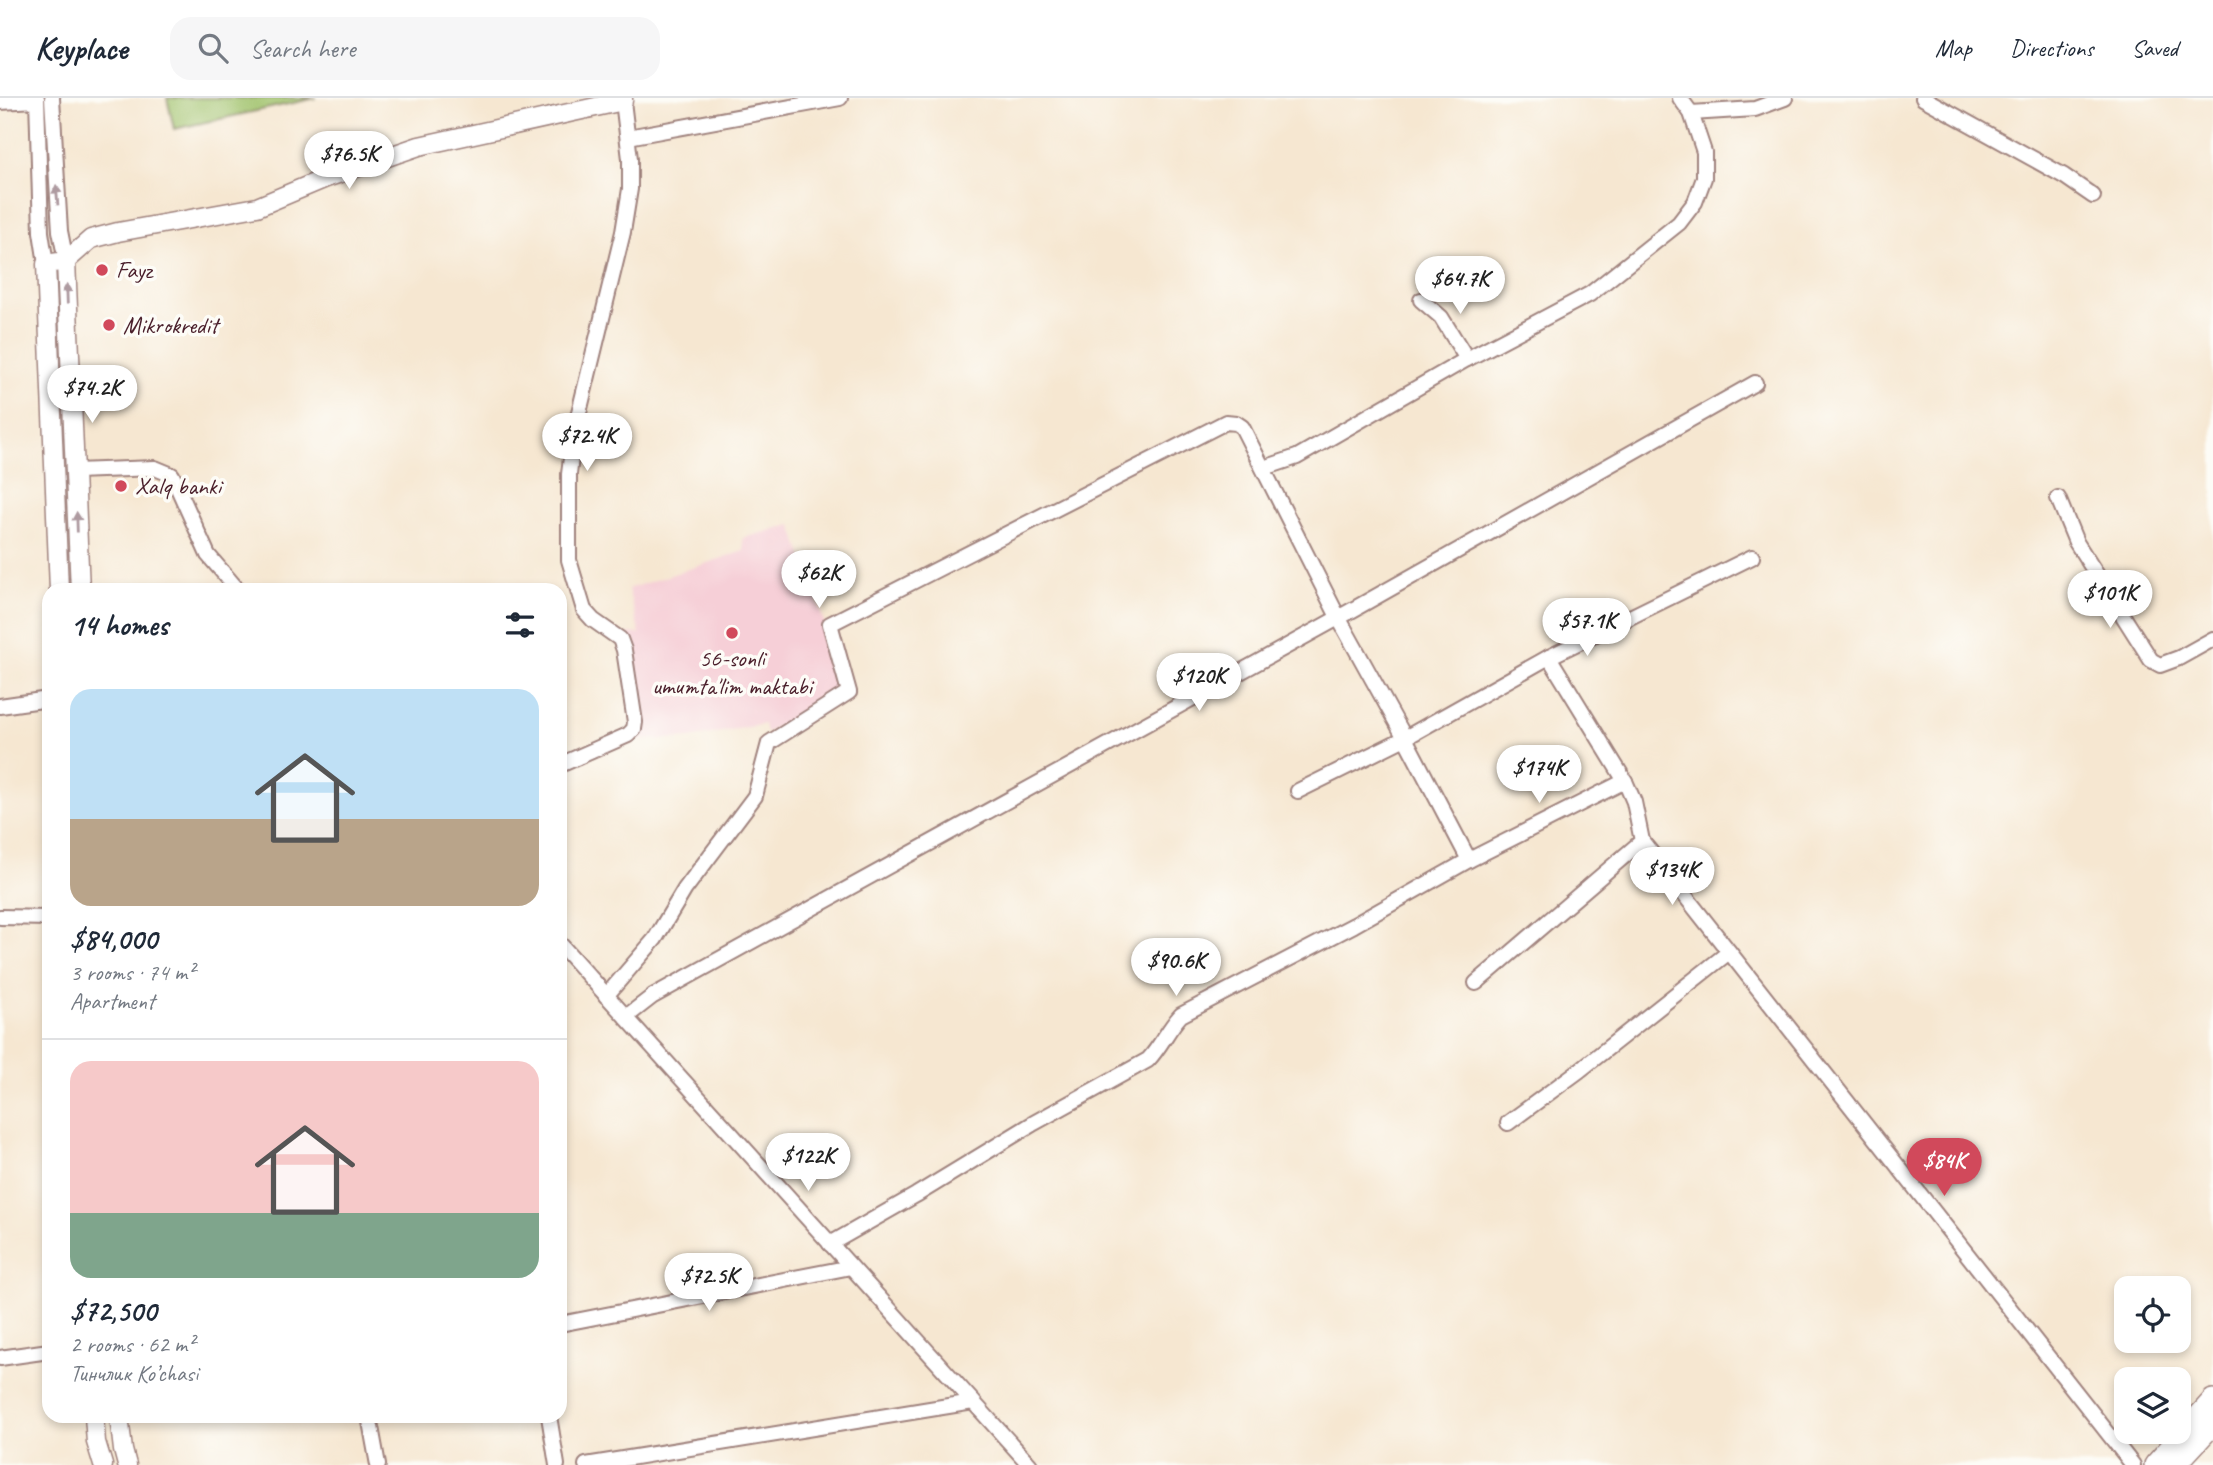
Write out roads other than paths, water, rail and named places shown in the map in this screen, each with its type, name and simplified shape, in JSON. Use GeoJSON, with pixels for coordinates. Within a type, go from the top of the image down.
{"type":"FeatureCollection","features":[{"type":"Feature","properties":{"kind":"highway"},"geometry":{"type":"LineString","coordinates":[[2155,1465],[2213,1400]]}},
{"type":"Feature","properties":{"kind":"highway"},"geometry":{"type":"LineString","coordinates":[[2175,1465],[2213,1424]]}},
{"type":"Feature","properties":{"kind":"main road"},"geometry":{"type":"LineString","coordinates":[[59,583],[46,264],[66,261],[91,239],[257,207],[326,178],[419,146],[623,100]]}},
{"type":"Feature","properties":{"kind":"main road"},"geometry":{"type":"LineString","coordinates":[[66,261],[80,583]]}},
{"type":"Feature","properties":{"kind":"main road"},"geometry":{"type":"LineString","coordinates":[[95,1423],[96,1442],[103,1465]]}},
{"type":"Feature","properties":{"kind":"main road"},"geometry":{"type":"LineString","coordinates":[[120,1423],[127,1465]]}},
{"type":"Feature","properties":{"kind":"street"},"geometry":{"type":"LineString","coordinates":[[628,137],[840,98]]}},
{"type":"Feature","properties":{"kind":"street"},"geometry":{"type":"LineString","coordinates":[[1264,468],[1297,457],[1467,359],[1590,294],[1679,223],[1695,202],[1704,178],[1704,152],[1691,113],[1680,98]]}},
{"type":"Feature","properties":{"kind":"street"},"geometry":{"type":"LineString","coordinates":[[1691,113],[1755,109],[1785,98]]}},
{"type":"Feature","properties":{"kind":"street"},"geometry":{"type":"LineString","coordinates":[[1923,98],[1959,120],[2022,151],[2093,196]]}},
{"type":"Feature","properties":{"kind":"street"},"geometry":{"type":"LineString","coordinates":[[0,102],[42,99],[47,161],[66,261]]}},
{"type":"Feature","properties":{"kind":"street"},"geometry":{"type":"LineString","coordinates":[[567,762],[628,735],[634,729],[635,722],[620,639],[593,620],[584,610],[569,560],[569,474],[575,433],[624,232],[630,189],[630,159],[623,100]]}},
{"type":"Feature","properties":{"kind":"street"},"geometry":{"type":"LineString","coordinates":[[46,264],[41,232],[47,161]]}},
{"type":"Feature","properties":{"kind":"street"},"geometry":{"type":"LineString","coordinates":[[1421,300],[1441,317],[1467,359]]}},
{"type":"Feature","properties":{"kind":"street"},"geometry":{"type":"LineString","coordinates":[[626,1017],[653,996],[1755,383]]}},
{"type":"Feature","properties":{"kind":"street"},"geometry":{"type":"LineString","coordinates":[[606,996],[655,939],[685,889],[755,796],[769,743],[849,692],[830,624],[1226,422],[1242,427],[1338,617],[1469,860]]}},
{"type":"Feature","properties":{"kind":"street"},"geometry":{"type":"LineString","coordinates":[[75,471],[155,468],[172,475],[208,555],[232,583]]}},
{"type":"Feature","properties":{"kind":"street"},"geometry":{"type":"LineString","coordinates":[[2058,498],[2076,542],[2151,660],[2160,665],[2213,639]]}},
{"type":"Feature","properties":{"kind":"street"},"geometry":{"type":"LineString","coordinates":[[1298,791],[1405,738],[1549,657],[1752,557]]}},
{"type":"Feature","properties":{"kind":"street"},"geometry":{"type":"LineString","coordinates":[[1549,657],[1625,781],[1634,802],[1642,841],[2133,1465]]}},
{"type":"Feature","properties":{"kind":"street"},"geometry":{"type":"LineString","coordinates":[[0,706],[42,700]]}},
{"type":"Feature","properties":{"kind":"street"},"geometry":{"type":"LineString","coordinates":[[830,1244],[1034,1123],[1148,1060],[1181,1015],[1354,925],[1469,860],[1625,781]]}},
{"type":"Feature","properties":{"kind":"street"},"geometry":{"type":"LineString","coordinates":[[1476,983],[1642,841]]}},
{"type":"Feature","properties":{"kind":"street"},"geometry":{"type":"LineString","coordinates":[[0,917],[42,918]]}},
{"type":"Feature","properties":{"kind":"street"},"geometry":{"type":"LineString","coordinates":[[567,952],[1030,1465]]}},
{"type":"Feature","properties":{"kind":"street"},"geometry":{"type":"LineString","coordinates":[[1508,1123],[1580,1070],[1729,952]]}},
{"type":"Feature","properties":{"kind":"street"},"geometry":{"type":"LineString","coordinates":[[567,1323],[851,1267]]}},
{"type":"Feature","properties":{"kind":"street"},"geometry":{"type":"LineString","coordinates":[[0,1358],[42,1352]]}},
{"type":"Feature","properties":{"kind":"street"},"geometry":{"type":"LineString","coordinates":[[586,1465],[973,1402]]}},
{"type":"Feature","properties":{"kind":"street"},"geometry":{"type":"LineString","coordinates":[[370,1423],[379,1465]]}},
{"type":"Feature","properties":{"kind":"street"},"geometry":{"type":"LineString","coordinates":[[550,1423],[557,1465]]}},
{"type":"Feature","properties":{"kind":"place","name":"Fayz"},"geometry":{"type":"Point","coordinates":[102,270]}},
{"type":"Feature","properties":{"kind":"place","name":"Mikrokredit"},"geometry":{"type":"Point","coordinates":[109,325]}},
{"type":"Feature","properties":{"kind":"place","name":"Xalq banki"},"geometry":{"type":"Point","coordinates":[121,486]}},
{"type":"Feature","properties":{"kind":"place","name":"56-sonli umumta'lim maktabi"},"geometry":{"type":"Point","coordinates":[732,633]}}]}
